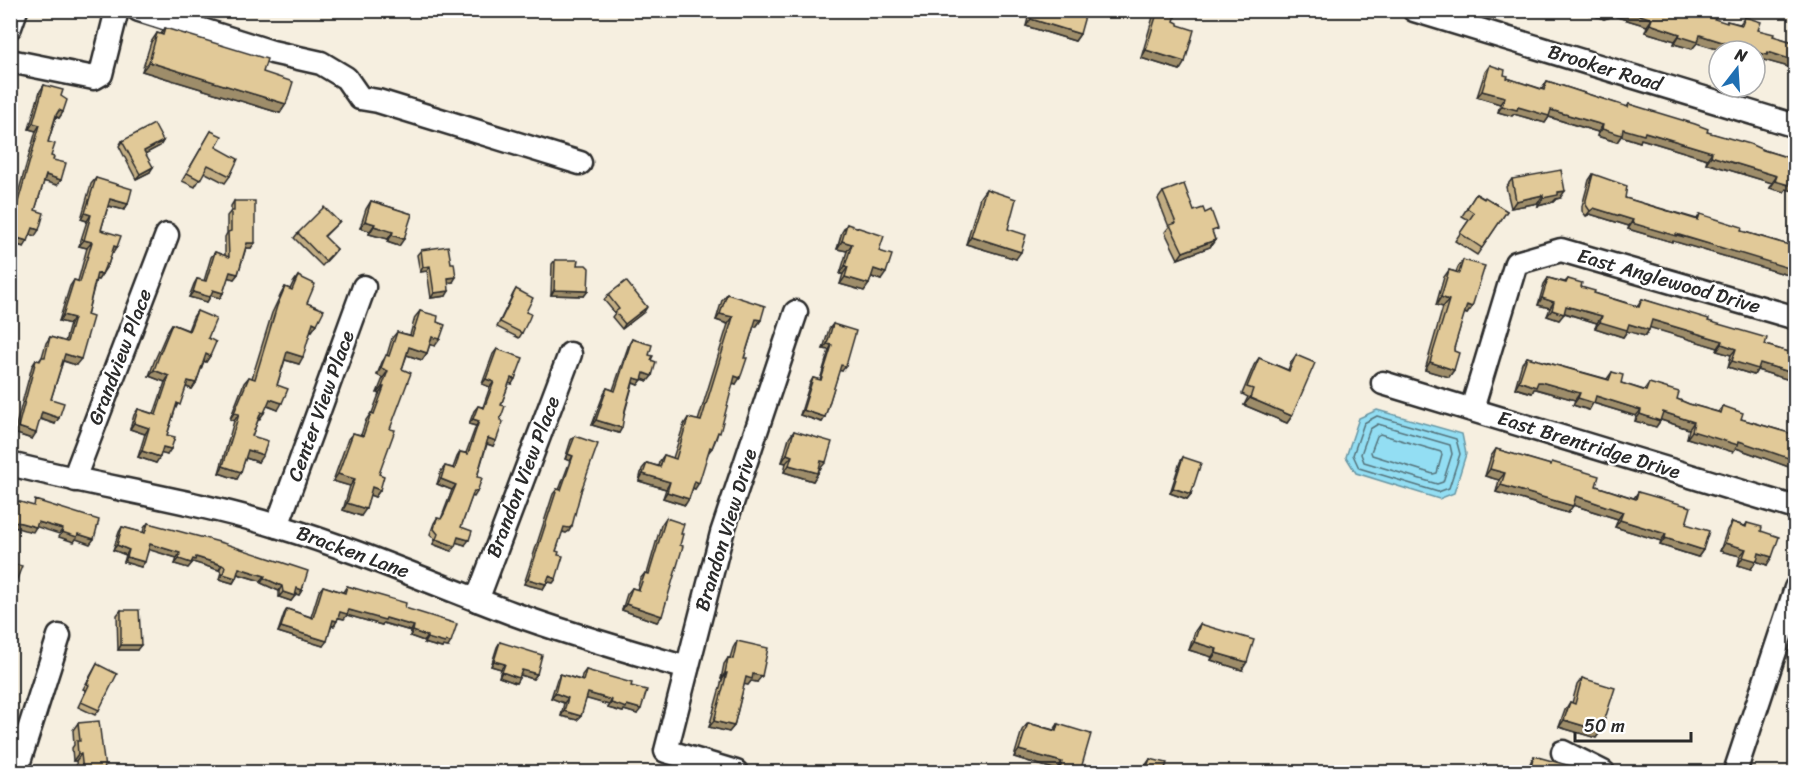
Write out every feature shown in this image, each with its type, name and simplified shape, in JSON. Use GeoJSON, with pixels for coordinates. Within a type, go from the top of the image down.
{"type":"FeatureCollection","features":[{"type":"Feature","properties":{"kind":"street"},"geometry":{"type":"LineString","coordinates":[[10,27],[16,10]]}},
{"type":"Feature","properties":{"kind":"street"},"geometry":{"type":"LineString","coordinates":[[10,61],[94,78],[100,74],[117,10]]}},
{"type":"Feature","properties":{"kind":"street"},"geometry":{"type":"LineString","coordinates":[[139,10],[272,52],[321,63],[346,78],[360,98],[378,101],[580,163]]}},
{"type":"Feature","properties":{"kind":"street","name":"Brooker Road"},"geometry":{"type":"LineString","coordinates":[[1414,10],[1796,126]]}},
{"type":"Feature","properties":{"kind":"street","name":"Grandview Place"},"geometry":{"type":"LineString","coordinates":[[76,480],[78,468],[167,235]]}},
{"type":"Feature","properties":{"kind":"street","name":"East Anglewood Drive"},"geometry":{"type":"LineString","coordinates":[[1472,409],[1516,263],[1561,249],[1796,318]]}},
{"type":"Feature","properties":{"kind":"street","name":"Center View Place"},"geometry":{"type":"LineString","coordinates":[[277,526],[364,287]]}},
{"type":"Feature","properties":{"kind":"street","name":"Brandon View Drive"},"geometry":{"type":"LineString","coordinates":[[736,772],[666,751],[725,522],[796,312]]}},
{"type":"Feature","properties":{"kind":"street","name":"Brandon View Place"},"geometry":{"type":"LineString","coordinates":[[477,600],[570,354]]}},
{"type":"Feature","properties":{"kind":"street","name":"East Brentridge Drive"},"geometry":{"type":"LineString","coordinates":[[1383,383],[1796,508]]}},
{"type":"Feature","properties":{"kind":"street","name":"Bracken Lane"},"geometry":{"type":"LineString","coordinates":[[10,464],[154,495],[277,526],[375,559],[477,600],[568,632],[687,668]]}},
{"type":"Feature","properties":{"kind":"street"},"geometry":{"type":"LineString","coordinates":[[1734,772],[1796,588]]}},
{"type":"Feature","properties":{"kind":"street"},"geometry":{"type":"LineString","coordinates":[[10,771],[17,768],[59,636]]}},
{"type":"Feature","properties":{"kind":"street"},"geometry":{"type":"LineString","coordinates":[[1563,752],[1603,772]]}},
{"type":"Feature","properties":{"kind":"water"},"geometry":{"type":"Polygon","coordinates":[[[1377,410],[1462,434],[1466,454],[1454,493],[1439,499],[1356,473],[1346,457],[1359,418],[1377,410]]]}},
{"type":"Feature","properties":{"kind":"building"},"geometry":{"type":"Polygon","coordinates":[[[1033,10],[1067,10],[1085,16],[1080,34],[1031,19],[1033,10]]]}},
{"type":"Feature","properties":{"kind":"building"},"geometry":{"type":"Polygon","coordinates":[[[1158,10],[1177,10],[1174,21],[1178,25],[1194,30],[1185,62],[1146,50],[1158,10]]]}},
{"type":"Feature","properties":{"kind":"building"},"geometry":{"type":"Polygon","coordinates":[[[1625,10],[1687,10],[1727,23],[1727,21],[1742,25],[1745,17],[1761,22],[1758,30],[1796,43],[1796,61],[1768,52],[1767,55],[1767,39],[1713,39],[1700,35],[1698,42],[1650,24],[1652,19],[1625,10]]]}},
{"type":"Feature","properties":{"kind":"building"},"geometry":{"type":"Polygon","coordinates":[[[165,28],[267,59],[263,72],[293,82],[286,104],[149,62],[157,33],[163,35],[165,28]]]}},
{"type":"Feature","properties":{"kind":"building"},"geometry":{"type":"Polygon","coordinates":[[[1490,65],[1505,70],[1504,75],[1508,76],[1507,78],[1544,90],[1547,81],[1628,107],[1629,104],[1695,124],[1708,129],[1707,132],[1796,160],[1796,183],[1790,182],[1789,185],[1775,181],[1777,176],[1711,156],[1712,152],[1645,132],[1644,135],[1623,129],[1622,135],[1602,129],[1603,125],[1551,110],[1549,116],[1518,107],[1517,110],[1502,106],[1505,97],[1482,91],[1490,65]]]}},
{"type":"Feature","properties":{"kind":"building"},"geometry":{"type":"Polygon","coordinates":[[[44,85],[63,90],[61,96],[67,100],[63,112],[59,110],[56,115],[48,142],[55,144],[51,156],[54,157],[53,160],[66,163],[61,180],[46,175],[35,210],[44,213],[39,230],[33,228],[28,241],[10,236],[10,230],[40,125],[33,123],[44,85]]]}},
{"type":"Feature","properties":{"kind":"building"},"geometry":{"type":"Polygon","coordinates":[[[154,124],[163,141],[144,151],[153,167],[140,174],[122,141],[154,124]]]}},
{"type":"Feature","properties":{"kind":"building"},"geometry":{"type":"Polygon","coordinates":[[[211,131],[222,136],[216,147],[238,159],[230,176],[208,165],[200,180],[187,173],[211,131]]]}},
{"type":"Feature","properties":{"kind":"building"},"geometry":{"type":"Polygon","coordinates":[[[1561,170],[1565,191],[1558,192],[1558,195],[1543,198],[1543,195],[1516,201],[1512,179],[1561,170]]]}},
{"type":"Feature","properties":{"kind":"building"},"geometry":{"type":"Polygon","coordinates":[[[1593,174],[1627,186],[1625,198],[1698,220],[1700,214],[1742,227],[1741,231],[1796,247],[1796,267],[1793,266],[1792,269],[1676,234],[1676,236],[1632,223],[1633,220],[1594,208],[1590,211],[1586,200],[1593,174]]]}},
{"type":"Feature","properties":{"kind":"building"},"geometry":{"type":"Polygon","coordinates":[[[96,178],[132,189],[128,204],[110,199],[101,230],[121,236],[117,247],[114,246],[108,265],[106,264],[102,274],[97,273],[87,315],[93,317],[81,359],[65,354],[51,399],[64,403],[59,418],[42,412],[36,433],[18,427],[36,360],[40,361],[42,357],[45,357],[50,337],[67,342],[74,318],[63,315],[74,280],[80,282],[92,242],[84,240],[91,215],[85,213],[96,178]]]}},
{"type":"Feature","properties":{"kind":"building"},"geometry":{"type":"Polygon","coordinates":[[[1184,184],[1194,211],[1203,208],[1205,213],[1211,210],[1218,229],[1212,231],[1215,240],[1183,252],[1170,225],[1176,223],[1163,192],[1184,184]]]}},
{"type":"Feature","properties":{"kind":"building"},"geometry":{"type":"Polygon","coordinates":[[[986,189],[1016,199],[1008,229],[1026,235],[1021,252],[971,236],[986,189]]]}},
{"type":"Feature","properties":{"kind":"building"},"geometry":{"type":"Polygon","coordinates":[[[1476,194],[1507,211],[1482,248],[1460,233],[1474,213],[1467,208],[1476,194]]]}},
{"type":"Feature","properties":{"kind":"building"},"geometry":{"type":"Polygon","coordinates":[[[234,201],[255,201],[255,243],[247,243],[238,274],[230,272],[223,293],[213,290],[210,297],[193,292],[197,279],[206,281],[215,252],[229,257],[228,232],[231,231],[231,211],[234,211],[234,201]]]}},
{"type":"Feature","properties":{"kind":"building"},"geometry":{"type":"Polygon","coordinates":[[[371,201],[412,214],[404,239],[365,221],[371,201]]]}},
{"type":"Feature","properties":{"kind":"building"},"geometry":{"type":"Polygon","coordinates":[[[324,207],[339,222],[324,236],[337,249],[325,261],[298,233],[324,207]]]}},
{"type":"Feature","properties":{"kind":"building"},"geometry":{"type":"Polygon","coordinates":[[[847,224],[884,236],[879,251],[892,255],[886,273],[874,269],[869,284],[845,277],[848,267],[845,266],[852,244],[842,241],[847,224]]]}},
{"type":"Feature","properties":{"kind":"building"},"geometry":{"type":"Polygon","coordinates":[[[448,246],[456,277],[448,278],[449,291],[434,293],[430,266],[423,267],[421,250],[448,246]]]}},
{"type":"Feature","properties":{"kind":"building"},"geometry":{"type":"Polygon","coordinates":[[[555,260],[578,260],[577,265],[586,265],[589,268],[588,291],[554,290],[555,260]]]}},
{"type":"Feature","properties":{"kind":"building"},"geometry":{"type":"Polygon","coordinates":[[[1463,260],[1485,266],[1472,307],[1467,305],[1454,348],[1454,351],[1459,353],[1454,370],[1430,362],[1449,300],[1441,297],[1449,270],[1459,273],[1463,260]]]}},
{"type":"Feature","properties":{"kind":"building"},"geometry":{"type":"Polygon","coordinates":[[[298,276],[315,284],[307,303],[324,310],[317,324],[313,322],[303,357],[287,352],[277,385],[288,389],[282,403],[270,399],[264,413],[261,412],[252,436],[268,441],[263,455],[248,450],[241,472],[223,466],[239,414],[234,413],[249,377],[255,379],[285,287],[292,290],[298,276]]]}},
{"type":"Feature","properties":{"kind":"building"},"geometry":{"type":"Polygon","coordinates":[[[1548,278],[1566,283],[1568,279],[1582,283],[1581,287],[1595,291],[1594,293],[1639,307],[1642,299],[1767,338],[1765,345],[1796,354],[1796,374],[1760,363],[1758,369],[1732,361],[1736,349],[1722,344],[1723,341],[1652,320],[1649,330],[1629,324],[1627,330],[1600,322],[1602,316],[1566,306],[1564,314],[1552,310],[1554,302],[1542,298],[1548,278]]]}},
{"type":"Feature","properties":{"kind":"building"},"geometry":{"type":"Polygon","coordinates":[[[626,281],[647,307],[625,324],[615,312],[619,309],[608,295],[626,281]]]}},
{"type":"Feature","properties":{"kind":"building"},"geometry":{"type":"Polygon","coordinates":[[[516,289],[533,298],[526,312],[531,314],[522,333],[500,322],[516,289]]]}},
{"type":"Feature","properties":{"kind":"building"},"geometry":{"type":"Polygon","coordinates":[[[727,294],[765,306],[761,320],[756,319],[740,378],[735,376],[720,433],[718,432],[712,448],[710,447],[699,483],[695,481],[689,499],[667,492],[670,482],[643,474],[647,463],[660,467],[664,455],[676,459],[688,418],[701,421],[733,317],[720,314],[727,294]]]}},
{"type":"Feature","properties":{"kind":"building"},"geometry":{"type":"Polygon","coordinates":[[[197,311],[216,319],[208,338],[216,342],[210,356],[206,354],[196,383],[188,381],[180,405],[177,403],[167,435],[175,437],[171,449],[163,447],[160,457],[142,451],[149,428],[134,423],[138,409],[156,415],[169,376],[154,370],[172,324],[189,331],[197,311]]]}},
{"type":"Feature","properties":{"kind":"building"},"geometry":{"type":"Polygon","coordinates":[[[420,311],[438,316],[437,322],[445,325],[440,339],[432,337],[427,353],[409,347],[402,369],[411,373],[390,429],[395,430],[379,474],[384,476],[380,490],[372,487],[366,509],[347,503],[355,479],[338,474],[353,433],[363,436],[384,387],[382,387],[388,371],[381,368],[386,355],[389,356],[397,332],[412,336],[420,311]]]}},
{"type":"Feature","properties":{"kind":"building"},"geometry":{"type":"Polygon","coordinates":[[[833,324],[856,331],[846,366],[841,365],[825,417],[803,410],[813,378],[821,380],[832,345],[827,344],[833,324]]]}},
{"type":"Feature","properties":{"kind":"building"},"geometry":{"type":"Polygon","coordinates":[[[632,339],[652,345],[649,355],[653,356],[651,360],[656,362],[652,376],[644,373],[642,380],[634,378],[622,428],[596,420],[607,388],[615,391],[632,339]]]}},
{"type":"Feature","properties":{"kind":"building"},"geometry":{"type":"Polygon","coordinates":[[[497,349],[523,358],[515,379],[511,378],[501,405],[505,406],[500,420],[503,422],[496,441],[488,438],[477,477],[482,478],[477,492],[474,491],[461,527],[472,531],[469,540],[458,537],[455,546],[436,539],[438,534],[434,529],[437,518],[441,519],[444,514],[456,485],[441,479],[445,466],[455,469],[460,452],[468,454],[479,421],[473,419],[478,406],[484,408],[494,382],[486,379],[497,349]]]}},
{"type":"Feature","properties":{"kind":"building"},"geometry":{"type":"Polygon","coordinates":[[[1296,355],[1315,363],[1292,416],[1250,398],[1253,389],[1247,387],[1259,358],[1289,371],[1296,355]]]}},
{"type":"Feature","properties":{"kind":"building"},"geometry":{"type":"Polygon","coordinates":[[[1527,357],[1609,380],[1612,372],[1623,375],[1621,383],[1646,391],[1649,383],[1679,392],[1677,399],[1689,404],[1721,413],[1723,406],[1743,413],[1741,419],[1796,435],[1796,458],[1794,460],[1739,441],[1738,445],[1692,431],[1694,422],[1663,412],[1660,421],[1640,414],[1641,410],[1596,396],[1594,403],[1578,398],[1580,393],[1541,382],[1538,382],[1536,387],[1519,381],[1527,357]]]}},
{"type":"Feature","properties":{"kind":"building"},"geometry":{"type":"Polygon","coordinates":[[[794,431],[832,442],[826,462],[821,461],[818,473],[789,465],[792,456],[787,454],[794,431]]]}},
{"type":"Feature","properties":{"kind":"building"},"geometry":{"type":"Polygon","coordinates":[[[575,436],[598,444],[581,491],[572,526],[564,527],[556,551],[559,552],[558,555],[563,556],[556,579],[549,576],[546,584],[528,579],[557,489],[561,490],[573,456],[568,454],[575,436]]]}},
{"type":"Feature","properties":{"kind":"building"},"geometry":{"type":"Polygon","coordinates":[[[1496,449],[1599,476],[1596,486],[1636,499],[1638,492],[1691,507],[1686,524],[1709,531],[1703,550],[1665,538],[1666,534],[1620,520],[1623,512],[1576,496],[1573,506],[1501,485],[1505,473],[1490,469],[1496,449]]]}},
{"type":"Feature","properties":{"kind":"building"},"geometry":{"type":"Polygon","coordinates":[[[1183,457],[1201,463],[1191,494],[1173,488],[1183,457]]]}},
{"type":"Feature","properties":{"kind":"building"},"geometry":{"type":"Polygon","coordinates":[[[10,499],[34,506],[35,500],[99,520],[94,539],[78,534],[77,537],[62,532],[63,529],[38,522],[36,527],[10,520],[10,499]]]}},
{"type":"Feature","properties":{"kind":"building"},"geometry":{"type":"Polygon","coordinates":[[[666,518],[684,524],[680,545],[683,546],[662,616],[626,604],[632,588],[639,590],[645,573],[649,574],[666,518]]]}},
{"type":"Feature","properties":{"kind":"building"},"geometry":{"type":"Polygon","coordinates":[[[1732,522],[1746,527],[1747,523],[1762,527],[1761,531],[1779,537],[1772,557],[1759,553],[1757,561],[1743,557],[1746,549],[1725,543],[1732,522]]]}},
{"type":"Feature","properties":{"kind":"building"},"geometry":{"type":"Polygon","coordinates":[[[148,523],[223,543],[308,571],[302,590],[297,588],[295,596],[283,592],[282,586],[264,578],[265,576],[239,568],[236,578],[223,574],[225,567],[222,565],[196,557],[191,563],[179,559],[180,553],[150,544],[145,562],[127,557],[129,550],[117,545],[122,527],[145,533],[148,523]]]}},
{"type":"Feature","properties":{"kind":"building"},"geometry":{"type":"Polygon","coordinates":[[[10,563],[22,566],[10,597],[10,563]]]}},
{"type":"Feature","properties":{"kind":"building"},"geometry":{"type":"Polygon","coordinates":[[[323,586],[345,593],[347,586],[406,603],[405,608],[457,624],[451,642],[446,641],[445,643],[427,638],[413,631],[414,626],[349,610],[347,614],[340,612],[337,621],[333,620],[327,641],[281,627],[287,609],[313,618],[323,586]]]}},
{"type":"Feature","properties":{"kind":"building"},"geometry":{"type":"Polygon","coordinates":[[[121,610],[139,610],[141,645],[121,645],[121,610]]]}},
{"type":"Feature","properties":{"kind":"building"},"geometry":{"type":"Polygon","coordinates":[[[1200,624],[1254,640],[1247,662],[1216,653],[1217,649],[1194,642],[1200,624]]]}},
{"type":"Feature","properties":{"kind":"building"},"geometry":{"type":"Polygon","coordinates":[[[737,641],[768,648],[762,676],[753,674],[752,679],[746,677],[734,726],[714,721],[727,673],[725,673],[728,658],[733,659],[737,641]]]}},
{"type":"Feature","properties":{"kind":"building"},"geometry":{"type":"Polygon","coordinates":[[[500,642],[542,655],[537,674],[522,670],[519,678],[502,672],[505,664],[494,661],[500,642]]]}},
{"type":"Feature","properties":{"kind":"building"},"geometry":{"type":"Polygon","coordinates":[[[97,664],[117,674],[99,710],[81,702],[97,664]]]}},
{"type":"Feature","properties":{"kind":"building"},"geometry":{"type":"Polygon","coordinates":[[[586,670],[632,683],[631,686],[647,690],[641,709],[627,705],[626,708],[611,703],[612,700],[588,693],[581,716],[564,711],[568,698],[555,693],[560,674],[583,681],[586,670]]]}},
{"type":"Feature","properties":{"kind":"building"},"geometry":{"type":"Polygon","coordinates":[[[1582,678],[1615,688],[1601,731],[1564,720],[1570,702],[1575,704],[1582,678]]]}},
{"type":"Feature","properties":{"kind":"building"},"geometry":{"type":"Polygon","coordinates":[[[99,721],[105,769],[83,771],[81,754],[78,754],[77,741],[80,741],[78,723],[99,721]]]}},
{"type":"Feature","properties":{"kind":"building"},"geometry":{"type":"Polygon","coordinates":[[[1028,723],[1056,731],[1058,724],[1091,734],[1080,772],[1059,772],[1062,762],[1019,750],[1028,723]]]}},
{"type":"Feature","properties":{"kind":"building"},"geometry":{"type":"Polygon","coordinates":[[[1534,756],[1578,768],[1577,772],[1529,772],[1534,756]]]}},
{"type":"Feature","properties":{"kind":"building"},"geometry":{"type":"Polygon","coordinates":[[[1150,759],[1167,763],[1165,768],[1179,772],[1145,772],[1150,759]]]}}]}
